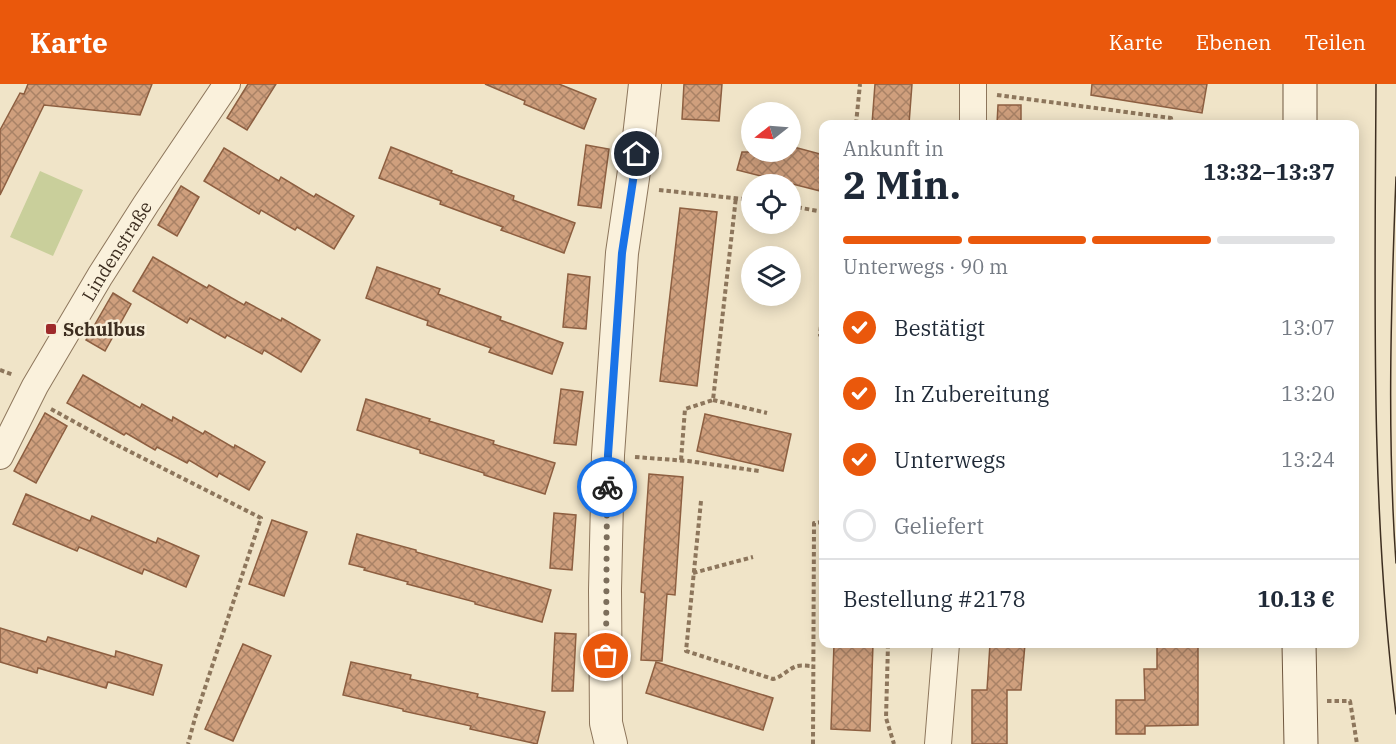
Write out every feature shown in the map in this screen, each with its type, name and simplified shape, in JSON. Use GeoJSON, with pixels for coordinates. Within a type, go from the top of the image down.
{"type":"FeatureCollection","features":[{"type":"Feature","properties":{"kind":"main road"},"geometry":{"type":"LineString","coordinates":[[1300,84],[1300,120]]}},
{"type":"Feature","properties":{"kind":"main road"},"geometry":{"type":"LineString","coordinates":[[1299,648],[1301,744]]}},
{"type":"Feature","properties":{"kind":"street","name":"Lindenstraße"},"geometry":{"type":"LineString","coordinates":[[0,456],[30,396],[121,241],[227,84]]}},
{"type":"Feature","properties":{"kind":"street"},"geometry":{"type":"LineString","coordinates":[[611,744],[606,723],[605,590],[608,455],[622,253],[645,84]]}},
{"type":"Feature","properties":{"kind":"street"},"geometry":{"type":"LineString","coordinates":[[972,120],[973,88]]}},
{"type":"Feature","properties":{"kind":"street"},"geometry":{"type":"LineString","coordinates":[[938,744],[946,648]]}},
{"type":"Feature","properties":{"kind":"path"},"geometry":{"type":"LineString","coordinates":[[856,120],[860,84]]}},
{"type":"Feature","properties":{"kind":"path"},"geometry":{"type":"LineString","coordinates":[[973,88],[1172,118],[1172,120]]}},
{"type":"Feature","properties":{"kind":"path"},"geometry":{"type":"LineString","coordinates":[[631,188],[741,198]]}},
{"type":"Feature","properties":{"kind":"path"},"geometry":{"type":"LineString","coordinates":[[713,400],[736,197]]}},
{"type":"Feature","properties":{"kind":"path"},"geometry":{"type":"LineString","coordinates":[[801,209],[819,211]]}},
{"type":"Feature","properties":{"kind":"path"},"geometry":{"type":"LineString","coordinates":[[30,396],[111,442],[261,518],[188,744]]}},
{"type":"Feature","properties":{"kind":"path"},"geometry":{"type":"LineString","coordinates":[[681,460],[685,410],[713,400],[767,413]]}},
{"type":"Feature","properties":{"kind":"path"},"geometry":{"type":"LineString","coordinates":[[608,455],[681,460],[759,471]]}},
{"type":"Feature","properties":{"kind":"path"},"geometry":{"type":"LineString","coordinates":[[701,501],[686,651],[773,679],[779,678],[798,666],[813,666]]}},
{"type":"Feature","properties":{"kind":"path"},"geometry":{"type":"LineString","coordinates":[[813,744],[814,523],[819,522]]}},
{"type":"Feature","properties":{"kind":"path"},"geometry":{"type":"LineString","coordinates":[[693,573],[753,557]]}},
{"type":"Feature","properties":{"kind":"path"},"geometry":{"type":"LineString","coordinates":[[888,648],[886,718],[894,744]]}},
{"type":"Feature","properties":{"kind":"path"},"geometry":{"type":"LineString","coordinates":[[1350,701],[1357,744]]}},
{"type":"Feature","properties":{"kind":"green space"},"geometry":{"type":"Polygon","coordinates":[[[40,171],[83,190],[53,256],[10,237],[40,171]]]}},
{"type":"Feature","properties":{"kind":"building"},"geometry":{"type":"Polygon","coordinates":[[[28,84],[152,84],[140,115],[44,105],[0,195],[0,130],[20,93],[24,94],[28,84]]]}},
{"type":"Feature","properties":{"kind":"building"},"geometry":{"type":"Polygon","coordinates":[[[248,84],[276,84],[247,130],[227,118],[248,84]]]}},
{"type":"Feature","properties":{"kind":"building"},"geometry":{"type":"Polygon","coordinates":[[[485,84],[559,84],[596,99],[584,129],[524,104],[525,101],[485,84]]]}},
{"type":"Feature","properties":{"kind":"building"},"geometry":{"type":"Polygon","coordinates":[[[684,84],[722,84],[719,121],[682,119],[684,84]]]}},
{"type":"Feature","properties":{"kind":"building"},"geometry":{"type":"Polygon","coordinates":[[[875,84],[912,84],[909,120],[872,120],[875,84]]]}},
{"type":"Feature","properties":{"kind":"building"},"geometry":{"type":"Polygon","coordinates":[[[1092,84],[1207,84],[1202,113],[1091,95],[1092,84]]]}},
{"type":"Feature","properties":{"kind":"building"},"geometry":{"type":"Polygon","coordinates":[[[998,105],[1021,105],[1021,120],[997,120],[998,105]]]}},
{"type":"Feature","properties":{"kind":"building"},"geometry":{"type":"Polygon","coordinates":[[[586,145],[609,149],[601,208],[578,205],[586,145]]]}},
{"type":"Feature","properties":{"kind":"building"},"geometry":{"type":"Polygon","coordinates":[[[391,147],[452,171],[451,173],[514,196],[513,200],[575,223],[564,253],[501,230],[503,227],[379,178],[391,147]]]}},
{"type":"Feature","properties":{"kind":"building"},"geometry":{"type":"Polygon","coordinates":[[[224,148],[279,181],[281,177],[314,197],[316,194],[354,216],[334,249],[297,227],[295,230],[261,210],[259,214],[204,181],[224,148]]]}},
{"type":"Feature","properties":{"kind":"building"},"geometry":{"type":"Polygon","coordinates":[[[801,149],[819,154],[819,191],[801,186],[801,174],[753,174],[737,170],[741,156],[741,162],[801,162],[801,149]]]}},
{"type":"Feature","properties":{"kind":"building"},"geometry":{"type":"Polygon","coordinates":[[[181,186],[199,197],[177,236],[158,225],[181,186]]]}},
{"type":"Feature","properties":{"kind":"building"},"geometry":{"type":"Polygon","coordinates":[[[680,208],[717,212],[697,386],[660,381],[680,208]]]}},
{"type":"Feature","properties":{"kind":"building"},"geometry":{"type":"Polygon","coordinates":[[[153,257],[207,288],[209,285],[244,305],[246,302],[281,321],[282,318],[320,340],[301,372],[264,350],[262,354],[227,335],[225,338],[190,318],[187,323],[133,291],[153,257]]]}},
{"type":"Feature","properties":{"kind":"building"},"geometry":{"type":"Polygon","coordinates":[[[377,267],[440,289],[438,294],[563,343],[552,374],[489,352],[491,348],[427,325],[428,321],[366,298],[377,267]]]}},
{"type":"Feature","properties":{"kind":"building"},"geometry":{"type":"Polygon","coordinates":[[[568,274],[590,277],[586,329],[563,327],[568,274]]]}},
{"type":"Feature","properties":{"kind":"building"},"geometry":{"type":"Polygon","coordinates":[[[113,293],[131,304],[105,351],[86,340],[113,293]]]}},
{"type":"Feature","properties":{"kind":"building"},"geometry":{"type":"Polygon","coordinates":[[[83,375],[140,408],[142,404],[172,421],[173,417],[203,434],[205,431],[234,448],[235,445],[265,462],[249,490],[219,473],[217,477],[189,460],[187,463],[157,447],[155,450],[67,403],[83,375]]]}},
{"type":"Feature","properties":{"kind":"building"},"geometry":{"type":"Polygon","coordinates":[[[561,389],[583,392],[576,445],[554,443],[561,389]]]}},
{"type":"Feature","properties":{"kind":"building"},"geometry":{"type":"Polygon","coordinates":[[[366,399],[494,441],[493,444],[555,463],[545,494],[357,430],[366,399]]]}},
{"type":"Feature","properties":{"kind":"building"},"geometry":{"type":"Polygon","coordinates":[[[45,413],[67,426],[36,483],[14,471],[45,413]]]}},
{"type":"Feature","properties":{"kind":"building"},"geometry":{"type":"Polygon","coordinates":[[[705,414],[791,434],[783,471],[697,451],[705,414]]]}},
{"type":"Feature","properties":{"kind":"building"},"geometry":{"type":"Polygon","coordinates":[[[649,474],[683,477],[675,595],[667,594],[662,661],[641,660],[645,593],[641,592],[649,474]]]}},
{"type":"Feature","properties":{"kind":"building"},"geometry":{"type":"Polygon","coordinates":[[[26,494],[90,521],[92,516],[156,543],[158,538],[199,556],[186,587],[144,569],[142,574],[79,547],[77,551],[13,524],[26,494]]]}},
{"type":"Feature","properties":{"kind":"building"},"geometry":{"type":"Polygon","coordinates":[[[554,513],[576,515],[572,570],[550,568],[554,513]]]}},
{"type":"Feature","properties":{"kind":"building"},"geometry":{"type":"Polygon","coordinates":[[[272,520],[307,532],[284,596],[249,584],[272,520]]]}},
{"type":"Feature","properties":{"kind":"building"},"geometry":{"type":"Polygon","coordinates":[[[357,534],[551,590],[542,622],[407,584],[408,582],[349,564],[357,534]]]}},
{"type":"Feature","properties":{"kind":"building"},"geometry":{"type":"Polygon","coordinates":[[[0,628],[46,642],[48,637],[115,657],[116,651],[162,665],[153,695],[108,682],[106,688],[38,668],[37,673],[0,662],[0,628]]]}},
{"type":"Feature","properties":{"kind":"building"},"geometry":{"type":"Polygon","coordinates":[[[555,633],[576,634],[573,691],[552,691],[555,633]]]}},
{"type":"Feature","properties":{"kind":"building"},"geometry":{"type":"Polygon","coordinates":[[[243,644],[271,656],[233,741],[205,729],[243,644]]]}},
{"type":"Feature","properties":{"kind":"building"},"geometry":{"type":"Polygon","coordinates":[[[834,648],[873,648],[870,731],[831,729],[834,648]]]}},
{"type":"Feature","properties":{"kind":"building"},"geometry":{"type":"Polygon","coordinates":[[[990,648],[1025,648],[1021,690],[1007,690],[1007,744],[972,744],[972,690],[987,690],[990,648]]]}},
{"type":"Feature","properties":{"kind":"building"},"geometry":{"type":"Polygon","coordinates":[[[1157,648],[1198,648],[1198,725],[1145,726],[1145,734],[1116,734],[1116,700],[1145,700],[1144,669],[1157,669],[1157,648]]]}},
{"type":"Feature","properties":{"kind":"building"},"geometry":{"type":"Polygon","coordinates":[[[351,662],[411,675],[410,679],[478,694],[477,697],[545,712],[537,744],[470,729],[471,726],[343,695],[351,662]]]}},
{"type":"Feature","properties":{"kind":"building"},"geometry":{"type":"Polygon","coordinates":[[[656,662],[773,698],[763,730],[646,693],[656,662]]]}},
{"type":"Feature","properties":{"kind":"tram line"},"geometry":{"type":"LineString","coordinates":[[1376,84],[1375,321],[1378,478],[1388,636],[1396,714]]}},
{"type":"Feature","properties":{"kind":"tram line"},"geometry":{"type":"LineString","coordinates":[[1396,177],[1391,322],[1392,467],[1396,563]]}},
{"type":"Feature","properties":{"kind":"way so far"},"geometry":{"type":"LineString","coordinates":[[606,656],[607,487]]}},
{"type":"Feature","properties":{"kind":"place","name":"Schulbus"},"geometry":{"type":"Point","coordinates":[51,329]}},
{"type":"Feature","properties":{"kind":"route"},"geometry":{"type":"LineString","coordinates":[[607,487],[622,253],[637,154]]}}]}
